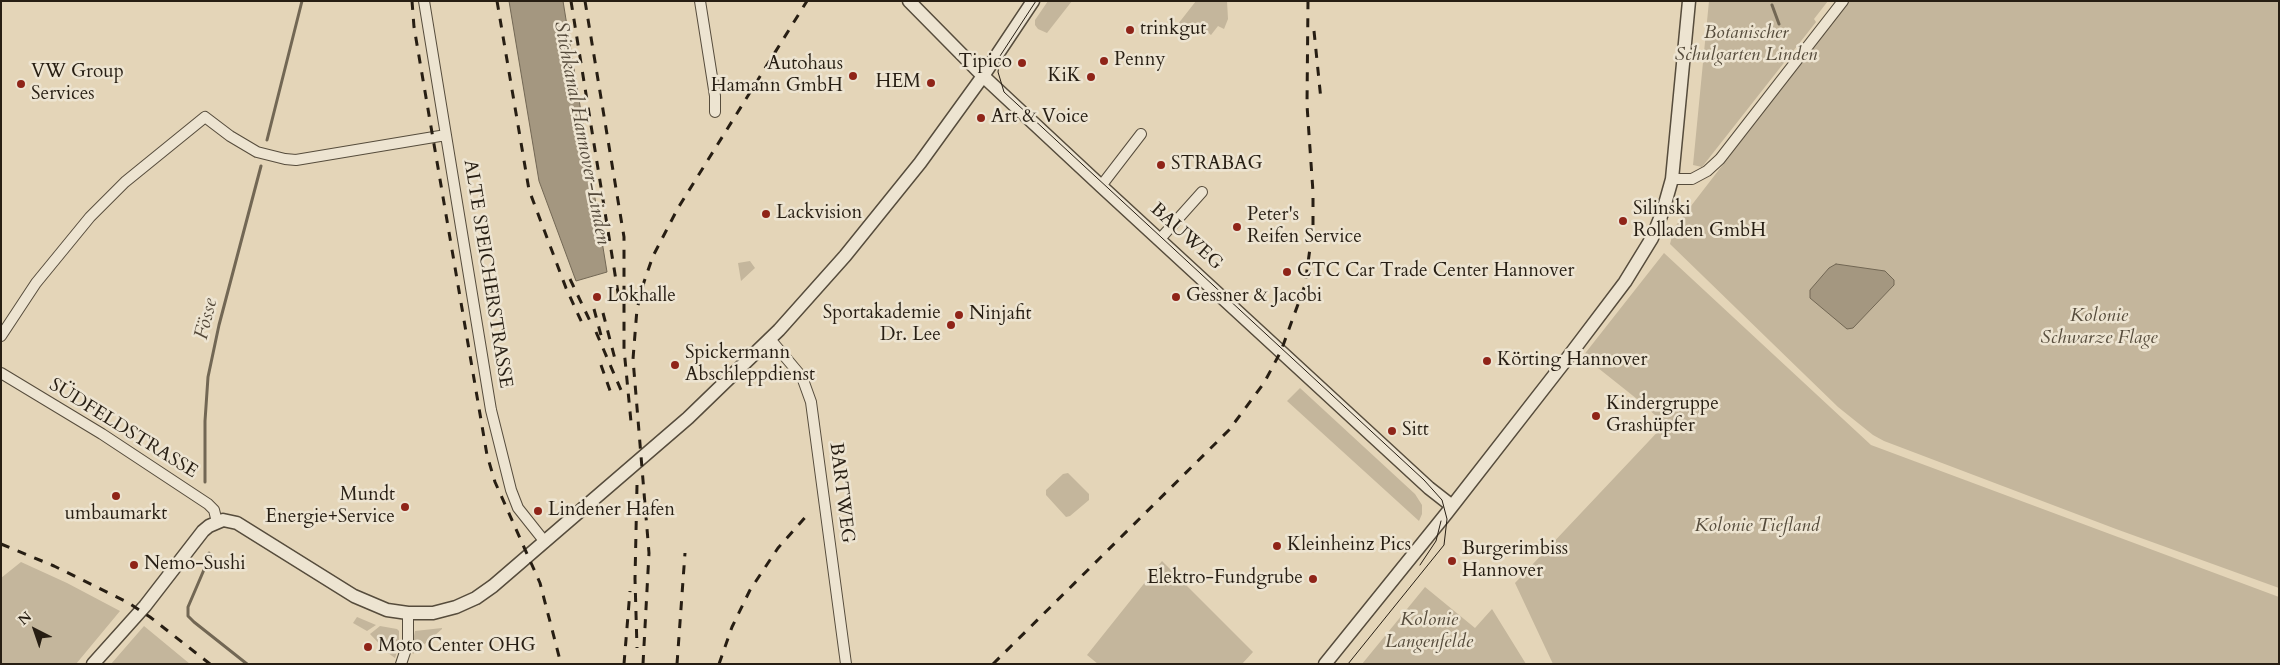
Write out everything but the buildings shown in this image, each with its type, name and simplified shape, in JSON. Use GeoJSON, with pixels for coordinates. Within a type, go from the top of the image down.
{"type":"FeatureCollection","features":[{"type":"Feature","properties":{"kind":"street","name":"ALTE SPEICHERSTRASSE"},"geometry":{"type":"LineString","coordinates":[[424,1],[486,385],[498,440],[518,508],[546,542]]}},
{"type":"Feature","properties":{"kind":"street"},"geometry":{"type":"LineString","coordinates":[[700,1],[715,96],[714,112]]}},
{"type":"Feature","properties":{"kind":"street","name":"BAUWEG"},"geometry":{"type":"LineString","coordinates":[[909,1],[983,76],[1101,186],[1422,481],[1452,506]]}},
{"type":"Feature","properties":{"kind":"street"},"geometry":{"type":"LineString","coordinates":[[93,664],[145,606],[203,531],[217,522],[230,520],[237,523],[370,605],[408,613],[433,613],[456,607],[476,598],[546,542],[688,418],[770,339],[876,219],[920,164],[983,76],[1033,1]]}},
{"type":"Feature","properties":{"kind":"street"},"geometry":{"type":"LineString","coordinates":[[1325,664],[1452,506],[1625,282],[1652,238],[1663,211],[1672,179],[1689,1]]}},
{"type":"Feature","properties":{"kind":"street"},"geometry":{"type":"LineString","coordinates":[[1672,179],[1692,179],[1708,172],[1844,1]]}},
{"type":"Feature","properties":{"kind":"street"},"geometry":{"type":"LineString","coordinates":[[1,336],[36,283],[90,217],[125,182],[205,117],[230,136],[257,152],[296,160],[446,135]]}},
{"type":"Feature","properties":{"kind":"street"},"geometry":{"type":"LineString","coordinates":[[1101,186],[1142,134]]}},
{"type":"Feature","properties":{"kind":"street"},"geometry":{"type":"LineString","coordinates":[[1160,239],[1202,192]]}},
{"type":"Feature","properties":{"kind":"street","name":"BARTWEG"},"geometry":{"type":"LineString","coordinates":[[770,339],[802,378],[811,402],[846,664]]}},
{"type":"Feature","properties":{"kind":"street","name":"SÜDFELDSTRASSE"},"geometry":{"type":"LineString","coordinates":[[1,373],[102,434],[208,504],[214,510],[217,522]]}},
{"type":"Feature","properties":{"kind":"street"},"geometry":{"type":"LineString","coordinates":[[401,664],[408,643],[408,613]]}},
{"type":"Feature","properties":{"kind":"green space"},"geometry":{"type":"Polygon","coordinates":[[[1048,1],[1072,1],[1047,33],[1038,29],[1035,25],[1035,20],[1048,1]]]}},
{"type":"Feature","properties":{"kind":"green space"},"geometry":{"type":"Polygon","coordinates":[[[1196,1],[1227,1],[1228,19],[1224,29],[1218,26],[1211,35],[1197,23],[1189,33],[1178,24],[1196,1]]]}},
{"type":"Feature","properties":{"kind":"green space","name":"Botanischer Schulgarten Linden"},"geometry":{"type":"Polygon","coordinates":[[[1709,1],[1828,1],[1814,19],[1816,22],[1702,167],[1693,165],[1709,1]]]}},
{"type":"Feature","properties":{"kind":"green space","name":"Kolonie Schwarze Flage"},"geometry":{"type":"Polygon","coordinates":[[[1849,1],[2279,1],[2279,588],[2116,529],[1884,441],[1873,435],[1838,407],[1670,244],[1674,228],[1849,1]]]}},
{"type":"Feature","properties":{"kind":"green space","name":"Kolonie Tiefland"},"geometry":{"type":"Polygon","coordinates":[[[1664,253],[1871,445],[2279,597],[2279,664],[1553,664],[1515,583],[1665,424],[1583,356],[1664,253]]]}},
{"type":"Feature","properties":{"kind":"green space"},"geometry":{"type":"Polygon","coordinates":[[[750,261],[755,268],[741,281],[738,263],[750,261]]]}},
{"type":"Feature","properties":{"kind":"green space"},"geometry":{"type":"Polygon","coordinates":[[[1300,388],[1415,494],[1422,505],[1422,514],[1419,521],[1287,401],[1300,388]]]}},
{"type":"Feature","properties":{"kind":"green space"},"geometry":{"type":"Polygon","coordinates":[[[1068,473],[1089,494],[1089,500],[1070,516],[1066,517],[1046,495],[1046,490],[1063,474],[1068,473]]]}},
{"type":"Feature","properties":{"kind":"green space"},"geometry":{"type":"Polygon","coordinates":[[[1162,561],[1253,652],[1242,664],[1098,664],[1087,655],[1162,561]]]}},
{"type":"Feature","properties":{"kind":"green space"},"geometry":{"type":"Polygon","coordinates":[[[21,562],[67,583],[120,611],[76,664],[1,664],[1,578],[21,562]]]}},
{"type":"Feature","properties":{"kind":"green space","name":"Kolonie Langenfelde"},"geometry":{"type":"Polygon","coordinates":[[[1425,587],[1475,628],[1492,609],[1526,664],[1362,664],[1425,587]]]}},
{"type":"Feature","properties":{"kind":"green space"},"geometry":{"type":"Polygon","coordinates":[[[357,617],[376,625],[367,631],[353,623],[357,617]]]}},
{"type":"Feature","properties":{"kind":"green space"},"geometry":{"type":"Polygon","coordinates":[[[144,626],[190,664],[111,664],[144,626]]]}},
{"type":"Feature","properties":{"kind":"green space"},"geometry":{"type":"Polygon","coordinates":[[[380,626],[399,631],[399,645],[395,658],[370,634],[380,626]]]}},
{"type":"Feature","properties":{"kind":"green space"},"geometry":{"type":"Polygon","coordinates":[[[442,628],[413,654],[411,651],[415,631],[442,628]]]}},
{"type":"Feature","properties":{"kind":"water","name":"Stichkanal Hannover-Linden"},"geometry":{"type":"Polygon","coordinates":[[[509,1],[563,1],[607,272],[576,281],[539,181],[509,1]]]}},
{"type":"Feature","properties":{"kind":"water"},"geometry":{"type":"Polygon","coordinates":[[[1836,264],[1885,271],[1894,280],[1894,285],[1853,328],[1847,329],[1810,298],[1810,290],[1829,268],[1836,264]]]}},
{"type":"Feature","properties":{"kind":"waterway","name":"Fösse"},"geometry":{"type":"LineString","coordinates":[[267,140],[302,1]]}},
{"type":"Feature","properties":{"kind":"waterway"},"geometry":{"type":"LineString","coordinates":[[1772,5],[1779,24]]}},
{"type":"Feature","properties":{"kind":"waterway","name":"Fösse"},"geometry":{"type":"LineString","coordinates":[[205,482],[205,421],[208,377],[219,325],[261,166]]}},
{"type":"Feature","properties":{"kind":"waterway","name":"Fösse"},"geometry":{"type":"LineString","coordinates":[[209,553],[209,558],[188,607],[188,616],[247,664]]}},
{"type":"Feature","properties":{"kind":"tram line"},"geometry":{"type":"LineString","coordinates":[[1036,1],[1000,56],[998,72],[1004,92],[1424,480],[1442,500],[1447,519],[1444,545],[1348,664]]}},
{"type":"Feature","properties":{"kind":"tram line"},"geometry":{"type":"LineString","coordinates":[[1420,565],[1436,541],[1441,521]]}},
{"type":"Feature","properties":{"kind":"railway"},"geometry":{"type":"LineString","coordinates":[[412,1],[414,27],[487,455],[495,482],[540,583],[561,664]]}},
{"type":"Feature","properties":{"kind":"railway"},"geometry":{"type":"LineString","coordinates":[[497,1],[529,190],[566,288],[582,323]]}},
{"type":"Feature","properties":{"kind":"railway"},"geometry":{"type":"LineString","coordinates":[[571,1],[619,299]]}},
{"type":"Feature","properties":{"kind":"railway"},"geometry":{"type":"LineString","coordinates":[[585,1],[624,237],[624,349],[631,422]]}},
{"type":"Feature","properties":{"kind":"railway"},"geometry":{"type":"LineString","coordinates":[[643,664],[649,553],[633,359],[637,309],[653,256],[678,208],[807,1]]}},
{"type":"Feature","properties":{"kind":"railway"},"geometry":{"type":"LineString","coordinates":[[993,664],[1229,430],[1264,383],[1281,351],[1305,285],[1313,226],[1313,192],[1307,105],[1308,1]]}},
{"type":"Feature","properties":{"kind":"railway"},"geometry":{"type":"LineString","coordinates":[[1314,31],[1321,100]]}},
{"type":"Feature","properties":{"kind":"railway"},"geometry":{"type":"LineString","coordinates":[[570,279],[590,321]]}},
{"type":"Feature","properties":{"kind":"railway"},"geometry":{"type":"LineString","coordinates":[[594,309],[602,339]]}},
{"type":"Feature","properties":{"kind":"railway"},"geometry":{"type":"LineString","coordinates":[[603,313],[615,359]]}},
{"type":"Feature","properties":{"kind":"railway"},"geometry":{"type":"LineString","coordinates":[[596,332],[624,397]]}},
{"type":"Feature","properties":{"kind":"railway"},"geometry":{"type":"LineString","coordinates":[[601,365],[613,399]]}},
{"type":"Feature","properties":{"kind":"railway"},"geometry":{"type":"LineString","coordinates":[[637,485],[635,579],[637,648]]}},
{"type":"Feature","properties":{"kind":"railway"},"geometry":{"type":"LineString","coordinates":[[719,664],[732,627],[750,590],[778,548],[808,514]]}},
{"type":"Feature","properties":{"kind":"railway"},"geometry":{"type":"LineString","coordinates":[[1,544],[54,566],[127,602],[150,617],[210,664]]}},
{"type":"Feature","properties":{"kind":"railway"},"geometry":{"type":"LineString","coordinates":[[677,664],[685,553]]}},
{"type":"Feature","properties":{"kind":"railway"},"geometry":{"type":"LineString","coordinates":[[624,664],[630,591]]}},
{"type":"Feature","properties":{"kind":"place","name":"trinkgut"},"geometry":{"type":"Point","coordinates":[1130,30]}},
{"type":"Feature","properties":{"kind":"place","name":"Penny"},"geometry":{"type":"Point","coordinates":[1104,61]}},
{"type":"Feature","properties":{"kind":"place","name":"Tipico"},"geometry":{"type":"Point","coordinates":[1022,63]}},
{"type":"Feature","properties":{"kind":"place","name":"Autohaus Hamann GmbH"},"geometry":{"type":"Point","coordinates":[853,76]}},
{"type":"Feature","properties":{"kind":"place","name":"KiK"},"geometry":{"type":"Point","coordinates":[1091,77]}},
{"type":"Feature","properties":{"kind":"place","name":"HEM"},"geometry":{"type":"Point","coordinates":[931,83]}},
{"type":"Feature","properties":{"kind":"place","name":"VW Group Services"},"geometry":{"type":"Point","coordinates":[21,84]}},
{"type":"Feature","properties":{"kind":"place","name":"Art & Voice"},"geometry":{"type":"Point","coordinates":[981,118]}},
{"type":"Feature","properties":{"kind":"place","name":"STRABAG"},"geometry":{"type":"Point","coordinates":[1161,165]}},
{"type":"Feature","properties":{"kind":"place","name":"Lackvision"},"geometry":{"type":"Point","coordinates":[766,214]}},
{"type":"Feature","properties":{"kind":"place","name":"Silinski Rolladen GmbH"},"geometry":{"type":"Point","coordinates":[1623,221]}},
{"type":"Feature","properties":{"kind":"place","name":"Peter's Reifen Service"},"geometry":{"type":"Point","coordinates":[1237,227]}},
{"type":"Feature","properties":{"kind":"place","name":"CTC Car Trade Center Hannover"},"geometry":{"type":"Point","coordinates":[1287,272]}},
{"type":"Feature","properties":{"kind":"place","name":"Lokhalle"},"geometry":{"type":"Point","coordinates":[597,297]}},
{"type":"Feature","properties":{"kind":"place","name":"Gessner & Jacobi"},"geometry":{"type":"Point","coordinates":[1176,297]}},
{"type":"Feature","properties":{"kind":"place","name":"Ninjafit"},"geometry":{"type":"Point","coordinates":[959,315]}},
{"type":"Feature","properties":{"kind":"place","name":"Sportakademie Dr. Lee"},"geometry":{"type":"Point","coordinates":[951,325]}},
{"type":"Feature","properties":{"kind":"place","name":"Körting Hannover"},"geometry":{"type":"Point","coordinates":[1487,361]}},
{"type":"Feature","properties":{"kind":"place","name":"Spickermann Abschleppdienst"},"geometry":{"type":"Point","coordinates":[675,365]}},
{"type":"Feature","properties":{"kind":"place","name":"Kindergruppe Grashüpfer"},"geometry":{"type":"Point","coordinates":[1596,416]}},
{"type":"Feature","properties":{"kind":"place","name":"Sitt"},"geometry":{"type":"Point","coordinates":[1392,431]}},
{"type":"Feature","properties":{"kind":"place","name":"umbaumarkt"},"geometry":{"type":"Point","coordinates":[116,496]}},
{"type":"Feature","properties":{"kind":"place","name":"Mundt Energie+Service"},"geometry":{"type":"Point","coordinates":[405,507]}},
{"type":"Feature","properties":{"kind":"place","name":"Lindener Hafen"},"geometry":{"type":"Point","coordinates":[538,511]}},
{"type":"Feature","properties":{"kind":"place","name":"Kleinheinz Pics"},"geometry":{"type":"Point","coordinates":[1277,546]}},
{"type":"Feature","properties":{"kind":"place","name":"Burgerimbiss Hannover"},"geometry":{"type":"Point","coordinates":[1452,561]}},
{"type":"Feature","properties":{"kind":"place","name":"Nemo-Sushi"},"geometry":{"type":"Point","coordinates":[134,565]}},
{"type":"Feature","properties":{"kind":"place","name":"Elektro-Fundgrube"},"geometry":{"type":"Point","coordinates":[1313,579]}},
{"type":"Feature","properties":{"kind":"place","name":"Moto Center OHG"},"geometry":{"type":"Point","coordinates":[368,647]}}]}
